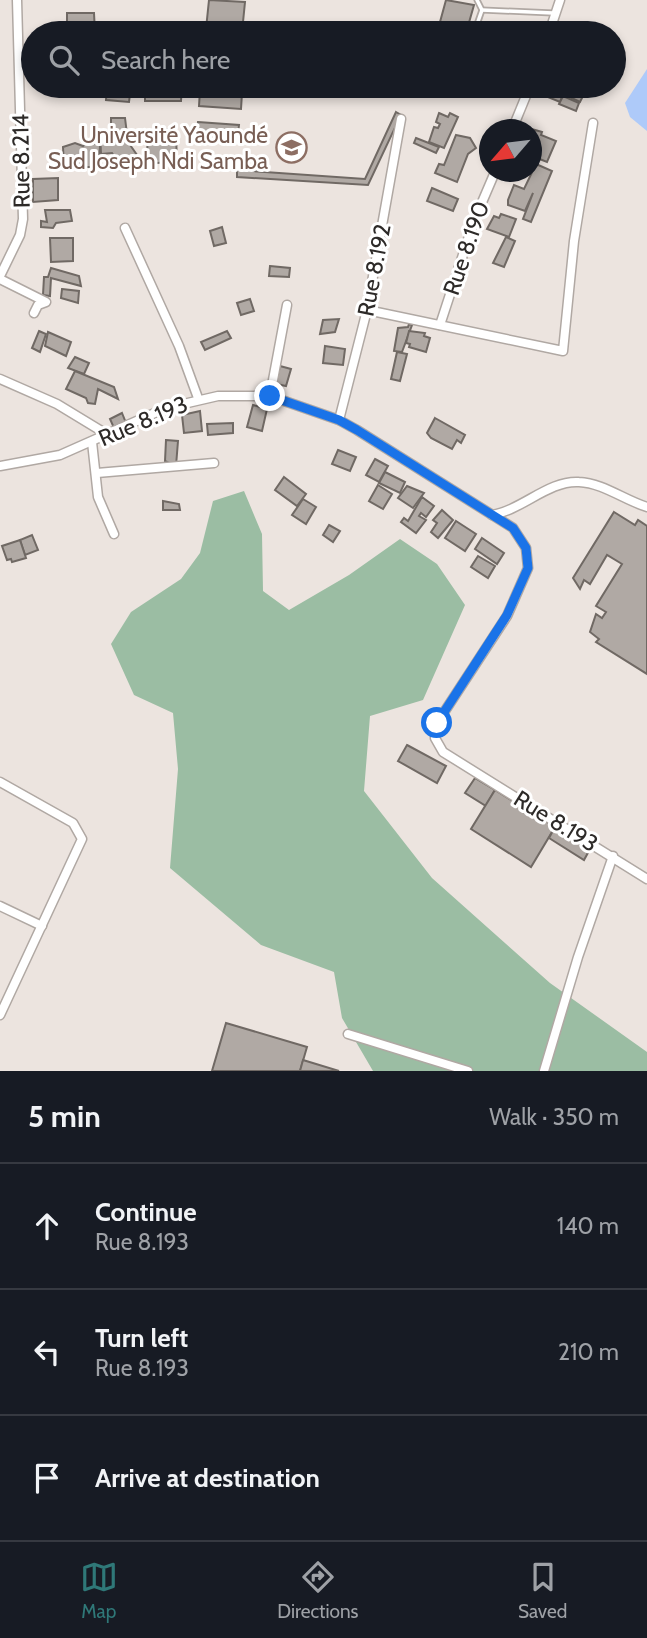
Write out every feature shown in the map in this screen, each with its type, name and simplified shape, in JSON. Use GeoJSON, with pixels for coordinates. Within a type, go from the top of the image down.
{"type":"FeatureCollection","features":[{"type":"Feature","properties":{"kind":"street","name":"Rue 8.214"},"geometry":{"type":"LineString","coordinates":[[0,277],[20,235],[23,219],[17,0]]}},
{"type":"Feature","properties":{"kind":"street"},"geometry":{"type":"LineString","coordinates":[[553,21],[559,0]]}},
{"type":"Feature","properties":{"kind":"street"},"geometry":{"type":"LineString","coordinates":[[516,119],[525,98]]}},
{"type":"Feature","properties":{"kind":"street","name":"Rue 8.192"},"geometry":{"type":"LineString","coordinates":[[339,420],[367,310],[401,119]]}},
{"type":"Feature","properties":{"kind":"street"},"geometry":{"type":"LineString","coordinates":[[367,310],[563,351],[574,241],[593,123]]}},
{"type":"Feature","properties":{"kind":"street","name":"Rue 8.190"},"geometry":{"type":"LineString","coordinates":[[440,325],[474,221],[491,182]]}},
{"type":"Feature","properties":{"kind":"street"},"geometry":{"type":"LineString","coordinates":[[125,228],[179,346],[198,398]]}},
{"type":"Feature","properties":{"kind":"street"},"geometry":{"type":"LineString","coordinates":[[0,277],[46,302],[38,305],[34,313]]}},
{"type":"Feature","properties":{"kind":"street"},"geometry":{"type":"LineString","coordinates":[[270,396],[287,305]]}},
{"type":"Feature","properties":{"kind":"street"},"geometry":{"type":"LineString","coordinates":[[0,379],[57,404],[108,435]]}},
{"type":"Feature","properties":{"kind":"street","name":"Rue 8.193"},"geometry":{"type":"LineString","coordinates":[[0,466],[44,460],[92,442],[166,408],[198,398],[242,394],[270,396],[339,420],[513,528],[526,548],[528,568],[507,615],[437,723],[435,738],[443,752],[647,879]]}},
{"type":"Feature","properties":{"kind":"street"},"geometry":{"type":"LineString","coordinates":[[92,442],[98,497],[114,534]]}},
{"type":"Feature","properties":{"kind":"street"},"geometry":{"type":"LineString","coordinates":[[97,473],[214,463]]}},
{"type":"Feature","properties":{"kind":"street"},"geometry":{"type":"LineString","coordinates":[[492,516],[518,508],[543,493],[577,481],[603,488],[647,507]]}},
{"type":"Feature","properties":{"kind":"street"},"geometry":{"type":"LineString","coordinates":[[0,782],[73,823],[82,839],[0,1015]]}},
{"type":"Feature","properties":{"kind":"street"},"geometry":{"type":"LineString","coordinates":[[544,1071],[578,957],[613,856]]}},
{"type":"Feature","properties":{"kind":"street"},"geometry":{"type":"LineString","coordinates":[[0,906],[42,926]]}},
{"type":"Feature","properties":{"kind":"street"},"geometry":{"type":"LineString","coordinates":[[348,1034],[468,1071]]}},
{"type":"Feature","properties":{"kind":"lane"},"geometry":{"type":"LineString","coordinates":[[477,0],[482,10],[478,21]]}},
{"type":"Feature","properties":{"kind":"lane"},"geometry":{"type":"LineString","coordinates":[[482,10],[555,13]]}},
{"type":"Feature","properties":{"kind":"green space"},"geometry":{"type":"Polygon","coordinates":[[[244,491],[262,534],[263,591],[289,610],[349,575],[400,539],[437,564],[465,605],[423,700],[370,716],[364,791],[432,878],[550,983],[647,1052],[647,1071],[373,1071],[342,1018],[334,972],[261,945],[170,868],[178,769],[173,713],[134,695],[111,644],[131,612],[181,579],[200,553],[213,501],[244,491]]]}},
{"type":"Feature","properties":{"kind":"water"},"geometry":{"type":"Polygon","coordinates":[[[647,69],[647,131],[630,117],[625,103],[647,69]]]}},
{"type":"Feature","properties":{"kind":"building"},"geometry":{"type":"Polygon","coordinates":[[[209,0],[245,2],[243,21],[207,21],[209,0]]]}},
{"type":"Feature","properties":{"kind":"building"},"geometry":{"type":"Polygon","coordinates":[[[446,0],[474,5],[469,21],[440,21],[446,0]]]}},
{"type":"Feature","properties":{"kind":"building"},"geometry":{"type":"Polygon","coordinates":[[[67,13],[94,13],[94,21],[67,21],[67,13]]]}},
{"type":"Feature","properties":{"kind":"building"},"geometry":{"type":"Polygon","coordinates":[[[106,98],[130,98],[129,102],[106,98]]]}},
{"type":"Feature","properties":{"kind":"building"},"geometry":{"type":"Polygon","coordinates":[[[145,98],[181,98],[181,101],[145,101],[145,98]]]}},
{"type":"Feature","properties":{"kind":"building"},"geometry":{"type":"Polygon","coordinates":[[[200,98],[242,98],[241,109],[199,106],[200,98]]]}},
{"type":"Feature","properties":{"kind":"building"},"geometry":{"type":"Polygon","coordinates":[[[562,98],[579,103],[576,111],[559,104],[562,98]]]}},
{"type":"Feature","properties":{"kind":"building"},"geometry":{"type":"Polygon","coordinates":[[[396,112],[401,115],[368,185],[237,177],[237,170],[365,179],[396,112]]]}},
{"type":"Feature","properties":{"kind":"building"},"geometry":{"type":"Polygon","coordinates":[[[439,113],[448,117],[450,113],[458,117],[444,148],[429,142],[434,127],[438,128],[440,124],[436,122],[439,113]]]}},
{"type":"Feature","properties":{"kind":"building"},"geometry":{"type":"Polygon","coordinates":[[[111,118],[125,118],[128,142],[137,155],[120,165],[112,153],[101,154],[100,130],[111,130],[111,118]]]}},
{"type":"Feature","properties":{"kind":"building"},"geometry":{"type":"Polygon","coordinates":[[[198,122],[239,125],[238,134],[197,132],[198,122]]]}},
{"type":"Feature","properties":{"kind":"building"},"geometry":{"type":"Polygon","coordinates":[[[168,129],[168,134],[176,136],[177,161],[148,164],[147,137],[156,136],[159,130],[168,129]]]}},
{"type":"Feature","properties":{"kind":"building"},"geometry":{"type":"Polygon","coordinates":[[[456,135],[470,138],[476,148],[468,154],[457,182],[435,173],[439,164],[444,165],[456,135]]]}},
{"type":"Feature","properties":{"kind":"building"},"geometry":{"type":"Polygon","coordinates":[[[542,135],[556,141],[547,162],[542,160],[542,135]]]}},
{"type":"Feature","properties":{"kind":"building"},"geometry":{"type":"Polygon","coordinates":[[[416,138],[439,147],[436,153],[414,143],[416,138]]]}},
{"type":"Feature","properties":{"kind":"building"},"geometry":{"type":"Polygon","coordinates":[[[88,142],[100,145],[99,167],[64,167],[63,147],[75,143],[83,146],[88,142]]]}},
{"type":"Feature","properties":{"kind":"building"},"geometry":{"type":"Polygon","coordinates":[[[542,167],[552,171],[531,222],[523,219],[533,193],[525,211],[508,205],[514,185],[524,189],[527,182],[542,182],[542,167]]]}},
{"type":"Feature","properties":{"kind":"building"},"geometry":{"type":"Polygon","coordinates":[[[58,178],[58,200],[33,202],[33,179],[58,178]]]}},
{"type":"Feature","properties":{"kind":"building"},"geometry":{"type":"Polygon","coordinates":[[[432,188],[458,199],[453,211],[427,201],[432,188]]]}},
{"type":"Feature","properties":{"kind":"building"},"geometry":{"type":"Polygon","coordinates":[[[45,210],[70,210],[72,221],[56,223],[53,228],[41,227],[41,221],[47,222],[45,210]]]}},
{"type":"Feature","properties":{"kind":"building"},"geometry":{"type":"Polygon","coordinates":[[[501,214],[516,219],[509,237],[487,229],[494,216],[499,218],[501,214]]]}},
{"type":"Feature","properties":{"kind":"building"},"geometry":{"type":"Polygon","coordinates":[[[222,227],[226,243],[214,246],[210,231],[222,227]]]}},
{"type":"Feature","properties":{"kind":"building"},"geometry":{"type":"Polygon","coordinates":[[[506,237],[515,241],[504,267],[493,263],[506,237]]]}},
{"type":"Feature","properties":{"kind":"building"},"geometry":{"type":"Polygon","coordinates":[[[50,238],[73,238],[73,261],[51,262],[50,238]]]}},
{"type":"Feature","properties":{"kind":"building"},"geometry":{"type":"Polygon","coordinates":[[[270,266],[290,268],[289,277],[269,276],[270,266]]]}},
{"type":"Feature","properties":{"kind":"building"},"geometry":{"type":"Polygon","coordinates":[[[51,268],[79,276],[81,286],[51,278],[50,296],[43,295],[44,277],[48,277],[51,268]]]}},
{"type":"Feature","properties":{"kind":"building"},"geometry":{"type":"Polygon","coordinates":[[[62,289],[79,291],[78,303],[61,298],[62,289]]]}},
{"type":"Feature","properties":{"kind":"building"},"geometry":{"type":"Polygon","coordinates":[[[250,299],[254,311],[241,315],[237,303],[250,299]]]}},
{"type":"Feature","properties":{"kind":"building"},"geometry":{"type":"Polygon","coordinates":[[[339,319],[335,332],[320,334],[323,320],[339,319]]]}},
{"type":"Feature","properties":{"kind":"building"},"geometry":{"type":"Polygon","coordinates":[[[409,324],[412,325],[402,352],[394,351],[398,328],[408,327],[409,324]]]}},
{"type":"Feature","properties":{"kind":"building"},"geometry":{"type":"Polygon","coordinates":[[[39,331],[46,334],[40,352],[32,348],[39,331]]]}},
{"type":"Feature","properties":{"kind":"building"},"geometry":{"type":"Polygon","coordinates":[[[227,331],[231,338],[205,350],[201,342],[227,331]]]}},
{"type":"Feature","properties":{"kind":"building"},"geometry":{"type":"Polygon","coordinates":[[[409,331],[425,333],[424,336],[430,338],[426,352],[409,347],[410,344],[406,343],[409,331]]]}},
{"type":"Feature","properties":{"kind":"building"},"geometry":{"type":"Polygon","coordinates":[[[48,332],[71,342],[66,356],[45,346],[48,332]]]}},
{"type":"Feature","properties":{"kind":"building"},"geometry":{"type":"Polygon","coordinates":[[[325,346],[345,349],[343,365],[323,363],[325,346]]]}},
{"type":"Feature","properties":{"kind":"building"},"geometry":{"type":"Polygon","coordinates":[[[397,352],[407,354],[400,381],[391,379],[397,352]]]}},
{"type":"Feature","properties":{"kind":"building"},"geometry":{"type":"Polygon","coordinates":[[[75,357],[89,363],[84,374],[68,368],[75,357]]]}},
{"type":"Feature","properties":{"kind":"building"},"geometry":{"type":"Polygon","coordinates":[[[280,366],[291,369],[286,386],[276,384],[280,366]]]}},
{"type":"Feature","properties":{"kind":"building"},"geometry":{"type":"Polygon","coordinates":[[[75,371],[114,387],[118,399],[98,389],[95,404],[88,403],[86,398],[66,389],[75,371]]]}},
{"type":"Feature","properties":{"kind":"building"},"geometry":{"type":"Polygon","coordinates":[[[253,405],[267,409],[262,431],[247,427],[253,405]]]}},
{"type":"Feature","properties":{"kind":"building"},"geometry":{"type":"Polygon","coordinates":[[[200,411],[202,431],[184,433],[182,415],[200,411]]]}},
{"type":"Feature","properties":{"kind":"building"},"geometry":{"type":"Polygon","coordinates":[[[122,413],[126,423],[114,428],[110,419],[122,413]]]}},
{"type":"Feature","properties":{"kind":"building"},"geometry":{"type":"Polygon","coordinates":[[[435,418],[465,435],[461,443],[457,440],[452,449],[431,438],[427,433],[435,418]]]}},
{"type":"Feature","properties":{"kind":"building"},"geometry":{"type":"Polygon","coordinates":[[[233,423],[233,433],[208,435],[207,424],[233,423]]]}},
{"type":"Feature","properties":{"kind":"building"},"geometry":{"type":"Polygon","coordinates":[[[166,440],[178,441],[176,466],[165,461],[166,440]]]}},
{"type":"Feature","properties":{"kind":"building"},"geometry":{"type":"Polygon","coordinates":[[[338,450],[356,457],[350,471],[332,464],[338,450]]]}},
{"type":"Feature","properties":{"kind":"building"},"geometry":{"type":"Polygon","coordinates":[[[375,459],[388,466],[379,482],[366,475],[375,459]]]}},
{"type":"Feature","properties":{"kind":"building"},"geometry":{"type":"Polygon","coordinates":[[[385,472],[405,482],[400,493],[379,483],[385,472]]]}},
{"type":"Feature","properties":{"kind":"building"},"geometry":{"type":"Polygon","coordinates":[[[284,477],[306,494],[297,506],[275,490],[284,477]]]}},
{"type":"Feature","properties":{"kind":"building"},"geometry":{"type":"Polygon","coordinates":[[[378,485],[392,494],[383,509],[369,501],[378,485]]]}},
{"type":"Feature","properties":{"kind":"building"},"geometry":{"type":"Polygon","coordinates":[[[407,486],[424,493],[413,508],[398,498],[407,486]]]}},
{"type":"Feature","properties":{"kind":"building"},"geometry":{"type":"Polygon","coordinates":[[[422,497],[434,506],[426,517],[421,513],[419,516],[426,520],[416,533],[401,522],[404,518],[408,521],[422,497]]]}},
{"type":"Feature","properties":{"kind":"building"},"geometry":{"type":"Polygon","coordinates":[[[303,499],[316,507],[306,524],[292,515],[303,499]]]}},
{"type":"Feature","properties":{"kind":"building"},"geometry":{"type":"Polygon","coordinates":[[[163,501],[179,504],[180,510],[163,510],[163,501]]]}},
{"type":"Feature","properties":{"kind":"building"},"geometry":{"type":"Polygon","coordinates":[[[442,510],[453,520],[438,538],[431,532],[437,523],[433,520],[442,510]]]}},
{"type":"Feature","properties":{"kind":"building"},"geometry":{"type":"Polygon","coordinates":[[[614,512],[635,525],[638,520],[647,526],[647,674],[596,642],[599,639],[590,632],[596,614],[602,618],[606,612],[596,606],[622,564],[607,555],[590,584],[584,580],[580,589],[573,578],[614,512]]]}},
{"type":"Feature","properties":{"kind":"building"},"geometry":{"type":"Polygon","coordinates":[[[456,521],[476,534],[465,551],[445,538],[456,521]]]}},
{"type":"Feature","properties":{"kind":"building"},"geometry":{"type":"Polygon","coordinates":[[[329,525],[340,531],[333,542],[323,535],[329,525]]]}},
{"type":"Feature","properties":{"kind":"building"},"geometry":{"type":"Polygon","coordinates":[[[32,535],[38,550],[25,555],[20,540],[32,535]]]}},
{"type":"Feature","properties":{"kind":"building"},"geometry":{"type":"Polygon","coordinates":[[[482,538],[504,553],[497,564],[475,549],[482,538]]]}},
{"type":"Feature","properties":{"kind":"building"},"geometry":{"type":"Polygon","coordinates":[[[20,540],[26,558],[12,562],[11,559],[7,560],[2,546],[20,540]]]}},
{"type":"Feature","properties":{"kind":"building"},"geometry":{"type":"Polygon","coordinates":[[[478,556],[495,566],[488,578],[471,567],[478,556]]]}},
{"type":"Feature","properties":{"kind":"building"},"geometry":{"type":"Polygon","coordinates":[[[407,745],[446,766],[437,783],[398,761],[407,745]]]}},
{"type":"Feature","properties":{"kind":"building"},"geometry":{"type":"Polygon","coordinates":[[[475,778],[495,790],[486,806],[465,793],[475,778]]]}},
{"type":"Feature","properties":{"kind":"building"},"geometry":{"type":"Polygon","coordinates":[[[495,790],[555,827],[531,867],[471,829],[495,790]]]}},
{"type":"Feature","properties":{"kind":"building"},"geometry":{"type":"Polygon","coordinates":[[[555,827],[590,849],[584,860],[549,838],[555,827]]]}},
{"type":"Feature","properties":{"kind":"building"},"geometry":{"type":"Polygon","coordinates":[[[226,1023],[307,1047],[300,1071],[212,1071],[226,1023]]]}},
{"type":"Feature","properties":{"kind":"building"},"geometry":{"type":"Polygon","coordinates":[[[303,1060],[339,1071],[300,1071],[303,1060]]]}},
{"type":"Feature","properties":{"kind":"place","name":"Université Yaoundé Sud Joseph Ndi Samba"},"geometry":{"type":"Point","coordinates":[291,148]}},
{"type":"Feature","properties":{"kind":"route"},"geometry":{"type":"LineString","coordinates":[[270,396],[339,420],[357,430],[513,528],[526,548],[528,568],[507,615],[437,723]]}}]}
